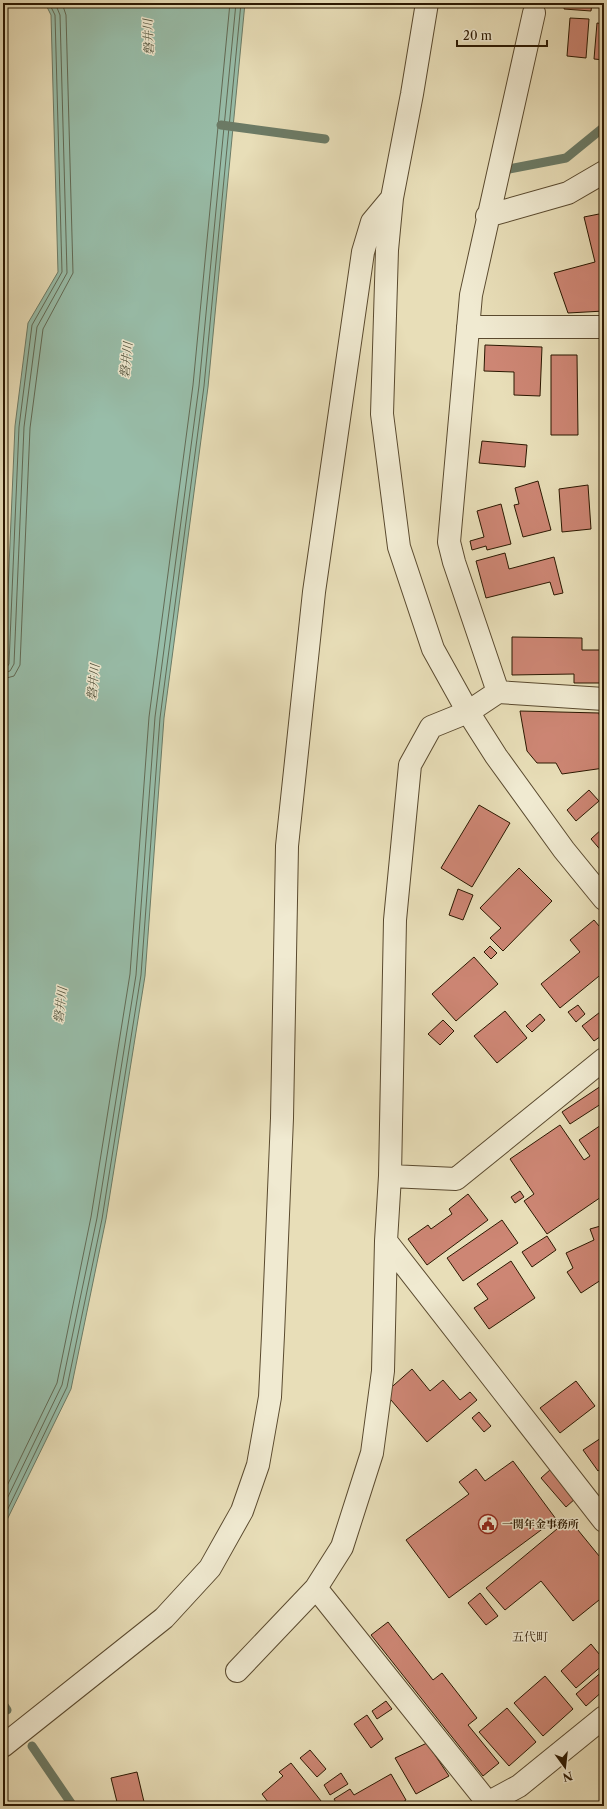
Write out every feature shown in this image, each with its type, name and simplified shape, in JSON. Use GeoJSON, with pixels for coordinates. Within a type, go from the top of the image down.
{"type":"FeatureCollection","features":[{"type":"Feature","properties":{"kind":"street"},"geometry":{"type":"LineString","coordinates":[[427,3],[412,94],[392,198],[387,250],[382,414],[399,547],[434,649],[468,712],[501,763],[564,850],[604,899]]}},
{"type":"Feature","properties":{"kind":"street"},"geometry":{"type":"LineString","coordinates":[[498,692],[456,570],[449,542],[471,295],[487,216],[534,13]]}},
{"type":"Feature","properties":{"kind":"street"},"geometry":{"type":"LineString","coordinates":[[487,216],[568,193],[603,174]]}},
{"type":"Feature","properties":{"kind":"street"},"geometry":{"type":"LineString","coordinates":[[3,1746],[164,1618],[210,1568],[242,1511],[258,1465],[270,1397],[273,1335],[282,1118],[287,846],[313,600],[363,252],[372,222],[392,198]]}},
{"type":"Feature","properties":{"kind":"street"},"geometry":{"type":"LineString","coordinates":[[468,326],[604,327]]}},
{"type":"Feature","properties":{"kind":"street"},"geometry":{"type":"LineString","coordinates":[[237,1671],[316,1588],[342,1547],[372,1453],[383,1371],[386,1241],[390,1176],[394,920],[410,765],[431,727],[468,712],[498,692],[604,699]]}},
{"type":"Feature","properties":{"kind":"street"},"geometry":{"type":"LineString","coordinates":[[390,1176],[456,1179],[604,1058]]}},
{"type":"Feature","properties":{"kind":"street"},"geometry":{"type":"LineString","coordinates":[[386,1241],[604,1521]]}},
{"type":"Feature","properties":{"kind":"street"},"geometry":{"type":"LineString","coordinates":[[316,1588],[485,1804],[519,1786],[604,1717]]}},
{"type":"Feature","properties":{"kind":"water","name":"磐井川"},"geometry":{"type":"Polygon","coordinates":[[[45,3],[245,3],[208,387],[164,718],[145,976],[106,1219],[71,1389],[3,1528],[3,708],[15,426],[28,323],[58,272],[51,15],[45,3]]]}},
{"type":"Feature","properties":{"kind":"building"},"geometry":{"type":"Polygon","coordinates":[[[565,3],[592,3],[591,11],[564,9],[565,3]]]}},
{"type":"Feature","properties":{"kind":"building"},"geometry":{"type":"Polygon","coordinates":[[[570,18],[589,19],[586,58],[567,56],[570,18]]]}},
{"type":"Feature","properties":{"kind":"building"},"geometry":{"type":"Polygon","coordinates":[[[597,23],[604,24],[604,60],[594,59],[597,23]]]}},
{"type":"Feature","properties":{"kind":"building"},"geometry":{"type":"Polygon","coordinates":[[[604,213],[604,311],[568,313],[554,273],[595,262],[584,217],[604,213]]]}},
{"type":"Feature","properties":{"kind":"building"},"geometry":{"type":"Polygon","coordinates":[[[485,345],[542,347],[540,396],[514,395],[514,372],[484,371],[485,345]]]}},
{"type":"Feature","properties":{"kind":"building"},"geometry":{"type":"Polygon","coordinates":[[[551,355],[577,355],[578,435],[551,435],[551,355]]]}},
{"type":"Feature","properties":{"kind":"building"},"geometry":{"type":"Polygon","coordinates":[[[604,439],[604,483],[603,483],[600,440],[604,439]]]}},
{"type":"Feature","properties":{"kind":"building"},"geometry":{"type":"Polygon","coordinates":[[[482,441],[527,445],[525,467],[479,463],[482,441]]]}},
{"type":"Feature","properties":{"kind":"building"},"geometry":{"type":"Polygon","coordinates":[[[538,481],[551,530],[523,537],[514,505],[519,504],[515,488],[538,481]]]}},
{"type":"Feature","properties":{"kind":"building"},"geometry":{"type":"Polygon","coordinates":[[[588,485],[591,529],[562,532],[559,489],[588,485]]]}},
{"type":"Feature","properties":{"kind":"building"},"geometry":{"type":"Polygon","coordinates":[[[501,504],[511,544],[487,550],[486,546],[472,550],[470,541],[484,537],[477,511],[501,504]]]}},
{"type":"Feature","properties":{"kind":"building"},"geometry":{"type":"Polygon","coordinates":[[[505,553],[509,569],[554,557],[563,593],[554,595],[550,582],[486,598],[476,561],[505,553]]]}},
{"type":"Feature","properties":{"kind":"building"},"geometry":{"type":"Polygon","coordinates":[[[512,637],[582,638],[582,650],[604,650],[604,683],[574,683],[574,674],[512,675],[512,637]]]}},
{"type":"Feature","properties":{"kind":"building"},"geometry":{"type":"Polygon","coordinates":[[[520,711],[599,713],[604,736],[604,768],[562,774],[556,763],[537,763],[527,751],[520,711]]]}},
{"type":"Feature","properties":{"kind":"building"},"geometry":{"type":"Polygon","coordinates":[[[589,790],[599,801],[576,821],[567,810],[589,790]]]}},
{"type":"Feature","properties":{"kind":"building"},"geometry":{"type":"Polygon","coordinates":[[[479,805],[510,823],[472,887],[441,868],[479,805]]]}},
{"type":"Feature","properties":{"kind":"building"},"geometry":{"type":"Polygon","coordinates":[[[604,827],[604,854],[591,839],[604,827]]]}},
{"type":"Feature","properties":{"kind":"building"},"geometry":{"type":"Polygon","coordinates":[[[519,868],[552,901],[503,951],[490,938],[501,928],[480,908],[519,868]]]}},
{"type":"Feature","properties":{"kind":"building"},"geometry":{"type":"Polygon","coordinates":[[[458,889],[473,895],[463,920],[449,915],[458,889]]]}},
{"type":"Feature","properties":{"kind":"building"},"geometry":{"type":"Polygon","coordinates":[[[594,920],[604,932],[604,972],[560,1008],[541,984],[580,952],[570,940],[594,920]]]}},
{"type":"Feature","properties":{"kind":"building"},"geometry":{"type":"Polygon","coordinates":[[[490,946],[497,953],[491,959],[484,952],[490,946]]]}},
{"type":"Feature","properties":{"kind":"building"},"geometry":{"type":"Polygon","coordinates":[[[474,957],[498,984],[456,1021],[432,994],[474,957]]]}},
{"type":"Feature","properties":{"kind":"building"},"geometry":{"type":"Polygon","coordinates":[[[578,1005],[585,1014],[576,1022],[568,1012],[578,1005]]]}},
{"type":"Feature","properties":{"kind":"building"},"geometry":{"type":"Polygon","coordinates":[[[604,1009],[604,1034],[594,1041],[582,1026],[604,1009]]]}},
{"type":"Feature","properties":{"kind":"building"},"geometry":{"type":"Polygon","coordinates":[[[505,1011],[527,1038],[497,1063],[474,1036],[505,1011]]]}},
{"type":"Feature","properties":{"kind":"building"},"geometry":{"type":"Polygon","coordinates":[[[540,1014],[545,1020],[532,1032],[526,1026],[540,1014]]]}},
{"type":"Feature","properties":{"kind":"building"},"geometry":{"type":"Polygon","coordinates":[[[443,1020],[454,1031],[440,1045],[428,1034],[443,1020]]]}},
{"type":"Feature","properties":{"kind":"building"},"geometry":{"type":"Polygon","coordinates":[[[604,1084],[604,1102],[570,1124],[562,1112],[604,1084]]]}},
{"type":"Feature","properties":{"kind":"building"},"geometry":{"type":"Polygon","coordinates":[[[604,1123],[604,1195],[547,1234],[524,1201],[534,1194],[510,1159],[560,1125],[584,1160],[590,1156],[579,1140],[604,1123]]]}},
{"type":"Feature","properties":{"kind":"building"},"geometry":{"type":"Polygon","coordinates":[[[520,1191],[524,1197],[515,1203],[511,1197],[520,1191]]]}},
{"type":"Feature","properties":{"kind":"building"},"geometry":{"type":"Polygon","coordinates":[[[468,1194],[488,1220],[427,1265],[408,1239],[428,1225],[431,1229],[452,1214],[449,1209],[468,1194]]]}},
{"type":"Feature","properties":{"kind":"building"},"geometry":{"type":"Polygon","coordinates":[[[502,1220],[518,1243],[463,1281],[447,1258],[502,1220]]]}},
{"type":"Feature","properties":{"kind":"building"},"geometry":{"type":"Polygon","coordinates":[[[604,1225],[604,1278],[581,1293],[567,1272],[573,1268],[566,1253],[594,1240],[590,1229],[604,1225]]]}},
{"type":"Feature","properties":{"kind":"building"},"geometry":{"type":"Polygon","coordinates":[[[547,1236],[556,1250],[532,1267],[522,1252],[547,1236]]]}},
{"type":"Feature","properties":{"kind":"building"},"geometry":{"type":"Polygon","coordinates":[[[511,1261],[535,1298],[489,1329],[474,1308],[488,1299],[477,1284],[511,1261]]]}},
{"type":"Feature","properties":{"kind":"building"},"geometry":{"type":"Polygon","coordinates":[[[412,1369],[430,1391],[443,1380],[460,1400],[470,1392],[477,1400],[427,1442],[385,1393],[412,1369]]]}},
{"type":"Feature","properties":{"kind":"building"},"geometry":{"type":"Polygon","coordinates":[[[576,1381],[595,1406],[560,1433],[540,1408],[576,1381]]]}},
{"type":"Feature","properties":{"kind":"building"},"geometry":{"type":"Polygon","coordinates":[[[479,1412],[491,1426],[484,1432],[472,1418],[479,1412]]]}},
{"type":"Feature","properties":{"kind":"building"},"geometry":{"type":"Polygon","coordinates":[[[604,1436],[604,1467],[598,1471],[583,1450],[604,1436]]]}},
{"type":"Feature","properties":{"kind":"building"},"geometry":{"type":"Polygon","coordinates":[[[513,1461],[556,1519],[449,1598],[406,1540],[469,1494],[459,1482],[476,1469],[485,1481],[513,1461]]]}},
{"type":"Feature","properties":{"kind":"building"},"geometry":{"type":"Polygon","coordinates":[[[551,1469],[576,1498],[566,1507],[541,1478],[551,1469]]]}},
{"type":"Feature","properties":{"kind":"building"},"geometry":{"type":"Polygon","coordinates":[[[569,1519],[604,1562],[604,1596],[573,1621],[541,1581],[505,1610],[486,1588],[569,1519]]]}},
{"type":"Feature","properties":{"kind":"building"},"geometry":{"type":"Polygon","coordinates":[[[480,1593],[498,1616],[486,1625],[468,1603],[480,1593]]]}},
{"type":"Feature","properties":{"kind":"building"},"geometry":{"type":"Polygon","coordinates":[[[388,1622],[433,1680],[442,1673],[477,1718],[468,1725],[499,1763],[483,1776],[371,1635],[388,1622]]]}},
{"type":"Feature","properties":{"kind":"building"},"geometry":{"type":"Polygon","coordinates":[[[591,1644],[604,1660],[604,1664],[576,1688],[561,1671],[591,1644]]]}},
{"type":"Feature","properties":{"kind":"building"},"geometry":{"type":"Polygon","coordinates":[[[604,1670],[604,1690],[586,1706],[576,1694],[604,1670]]]}},
{"type":"Feature","properties":{"kind":"building"},"geometry":{"type":"Polygon","coordinates":[[[545,1676],[573,1709],[543,1736],[514,1703],[545,1676]]]}},
{"type":"Feature","properties":{"kind":"building"},"geometry":{"type":"Polygon","coordinates":[[[386,1701],[392,1709],[377,1719],[372,1711],[386,1701]]]}},
{"type":"Feature","properties":{"kind":"building"},"geometry":{"type":"Polygon","coordinates":[[[507,1708],[536,1742],[509,1766],[479,1732],[507,1708]]]}},
{"type":"Feature","properties":{"kind":"building"},"geometry":{"type":"Polygon","coordinates":[[[367,1715],[383,1739],[371,1748],[354,1724],[367,1715]]]}},
{"type":"Feature","properties":{"kind":"building"},"geometry":{"type":"Polygon","coordinates":[[[427,1743],[449,1776],[416,1794],[395,1758],[427,1743]]]}},
{"type":"Feature","properties":{"kind":"building"},"geometry":{"type":"Polygon","coordinates":[[[310,1750],[326,1769],[317,1777],[300,1758],[310,1750]]]}},
{"type":"Feature","properties":{"kind":"building"},"geometry":{"type":"Polygon","coordinates":[[[291,1763],[325,1806],[271,1806],[262,1794],[283,1776],[279,1772],[291,1763]]]}},
{"type":"Feature","properties":{"kind":"building"},"geometry":{"type":"Polygon","coordinates":[[[137,1772],[145,1806],[118,1806],[111,1778],[137,1772]]]}},
{"type":"Feature","properties":{"kind":"building"},"geometry":{"type":"Polygon","coordinates":[[[341,1773],[348,1784],[330,1795],[324,1785],[341,1773]]]}},
{"type":"Feature","properties":{"kind":"building"},"geometry":{"type":"Polygon","coordinates":[[[391,1774],[406,1800],[397,1806],[338,1806],[334,1799],[350,1789],[354,1795],[391,1774]]]}},
{"type":"Feature","properties":{"kind":"waterway"},"geometry":{"type":"LineString","coordinates":[[221,125],[325,139]]}},
{"type":"Feature","properties":{"kind":"waterway"},"geometry":{"type":"LineString","coordinates":[[509,169],[566,158],[604,127]]}},
{"type":"Feature","properties":{"kind":"waterway"},"geometry":{"type":"LineString","coordinates":[[3,1704],[7,1710]]}},
{"type":"Feature","properties":{"kind":"waterway"},"geometry":{"type":"LineString","coordinates":[[32,1746],[73,1806]]}},
{"type":"Feature","properties":{"kind":"place","name":"一関年金事務所"},"geometry":{"type":"Point","coordinates":[488,1524]}},
{"type":"Feature","properties":{"kind":"district","name":"五代町"},"geometry":{"type":"Point","coordinates":[530,1636]}}]}
